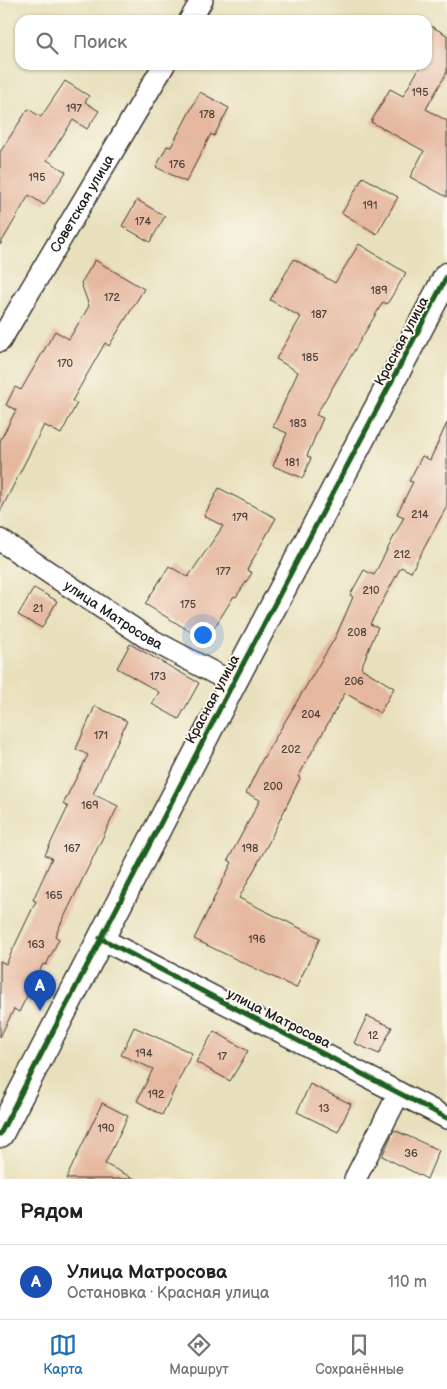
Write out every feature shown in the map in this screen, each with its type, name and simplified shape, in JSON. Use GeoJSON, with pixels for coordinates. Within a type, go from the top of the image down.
{"type":"FeatureCollection","features":[{"type":"Feature","properties":{"kind":"street"},"geometry":{"type":"LineString","coordinates":[[193,15],[202,0]]}},
{"type":"Feature","properties":{"kind":"street","name":"Советская улица"},"geometry":{"type":"LineString","coordinates":[[0,341],[161,70]]}},
{"type":"Feature","properties":{"kind":"street","name":"Красная улица"},"geometry":{"type":"LineString","coordinates":[[0,1134],[100,938],[447,276]]}},
{"type":"Feature","properties":{"kind":"street","name":"улица Матросова"},"geometry":{"type":"LineString","coordinates":[[0,540],[146,637],[233,683]]}},
{"type":"Feature","properties":{"kind":"street","name":"улица Матросова"},"geometry":{"type":"LineString","coordinates":[[100,938],[447,1118]]}},
{"type":"Feature","properties":{"kind":"street"},"geometry":{"type":"LineString","coordinates":[[355,1179],[399,1092]]}},
{"type":"Feature","properties":{"kind":"building"},"geometry":{"type":"Polygon","coordinates":[[[432,27],[447,35],[447,72],[426,109],[447,121],[447,197],[410,177],[424,151],[371,122],[390,89],[403,96],[418,70],[432,70],[432,27]]]}},
{"type":"Feature","properties":{"kind":"building"},"geometry":{"type":"Polygon","coordinates":[[[65,81],[89,96],[85,102],[99,111],[87,129],[73,120],[47,160],[66,172],[44,205],[29,195],[0,245],[0,152],[28,109],[41,117],[65,81]]]}},
{"type":"Feature","properties":{"kind":"building"},"geometry":{"type":"Polygon","coordinates":[[[200,92],[229,108],[214,136],[211,134],[186,182],[156,167],[167,146],[171,147],[200,92]]]}},
{"type":"Feature","properties":{"kind":"building"},"geometry":{"type":"Polygon","coordinates":[[[363,177],[398,197],[377,234],[342,213],[363,177]]]}},
{"type":"Feature","properties":{"kind":"building"},"geometry":{"type":"Polygon","coordinates":[[[137,200],[165,216],[150,242],[122,226],[137,200]]]}},
{"type":"Feature","properties":{"kind":"building"},"geometry":{"type":"Polygon","coordinates":[[[359,244],[406,273],[387,304],[383,302],[316,415],[323,418],[307,456],[311,458],[303,478],[273,466],[287,433],[273,427],[298,372],[276,359],[301,317],[270,300],[294,259],[335,283],[359,244]]]}},
{"type":"Feature","properties":{"kind":"building"},"geometry":{"type":"Polygon","coordinates":[[[95,260],[144,289],[109,346],[105,343],[72,401],[77,403],[61,434],[44,425],[0,512],[0,441],[16,410],[6,405],[15,387],[21,390],[55,331],[69,339],[89,306],[81,283],[95,260]]]}},
{"type":"Feature","properties":{"kind":"building"},"geometry":{"type":"Polygon","coordinates":[[[447,423],[447,506],[411,572],[401,567],[370,624],[378,627],[361,668],[394,688],[380,713],[345,693],[298,777],[300,778],[269,842],[239,898],[320,938],[296,988],[194,939],[232,862],[228,860],[260,800],[246,793],[262,760],[336,636],[353,597],[350,595],[364,570],[374,575],[404,517],[397,514],[413,482],[409,481],[422,456],[430,460],[447,423]]]}},
{"type":"Feature","properties":{"kind":"building"},"geometry":{"type":"Polygon","coordinates":[[[219,488],[276,518],[247,570],[252,573],[236,597],[234,596],[206,641],[145,604],[169,566],[188,577],[223,526],[204,516],[219,488]]]}},
{"type":"Feature","properties":{"kind":"building"},"geometry":{"type":"Polygon","coordinates":[[[34,588],[57,601],[42,628],[18,615],[34,588]]]}},
{"type":"Feature","properties":{"kind":"building"},"geometry":{"type":"Polygon","coordinates":[[[130,644],[199,683],[179,719],[152,704],[159,692],[117,668],[130,644]]]}},
{"type":"Feature","properties":{"kind":"building"},"geometry":{"type":"Polygon","coordinates":[[[95,706],[127,721],[93,794],[118,806],[55,936],[59,939],[46,965],[43,964],[19,1012],[14,1009],[0,1037],[0,961],[6,964],[36,901],[33,900],[52,858],[45,855],[68,807],[63,804],[88,755],[76,749],[95,706]]]}},
{"type":"Feature","properties":{"kind":"building"},"geometry":{"type":"Polygon","coordinates":[[[367,1016],[392,1027],[379,1054],[354,1043],[367,1016]]]}},
{"type":"Feature","properties":{"kind":"building"},"geometry":{"type":"Polygon","coordinates":[[[134,1027],[192,1053],[162,1115],[137,1101],[153,1069],[121,1055],[134,1027]]]}},
{"type":"Feature","properties":{"kind":"building"},"geometry":{"type":"Polygon","coordinates":[[[214,1031],[248,1051],[230,1081],[196,1062],[214,1031]]]}},
{"type":"Feature","properties":{"kind":"building"},"geometry":{"type":"Polygon","coordinates":[[[310,1084],[351,1104],[338,1132],[297,1112],[310,1084]]]}},
{"type":"Feature","properties":{"kind":"building"},"geometry":{"type":"Polygon","coordinates":[[[102,1103],[128,1116],[105,1164],[135,1179],[66,1179],[102,1103]]]}},
{"type":"Feature","properties":{"kind":"building"},"geometry":{"type":"Polygon","coordinates":[[[394,1130],[439,1150],[427,1179],[382,1156],[394,1130]]]}},
{"type":"Feature","properties":{"kind":"cycle path"},"geometry":{"type":"LineString","coordinates":[[0,1134],[233,683],[447,276]]}},
{"type":"Feature","properties":{"kind":"cycle path"},"geometry":{"type":"LineString","coordinates":[[100,938],[447,1118]]}},
{"type":"Feature","properties":{"kind":"place","name":"Улица Матросова"},"geometry":{"type":"Point","coordinates":[40,1011]}}]}
